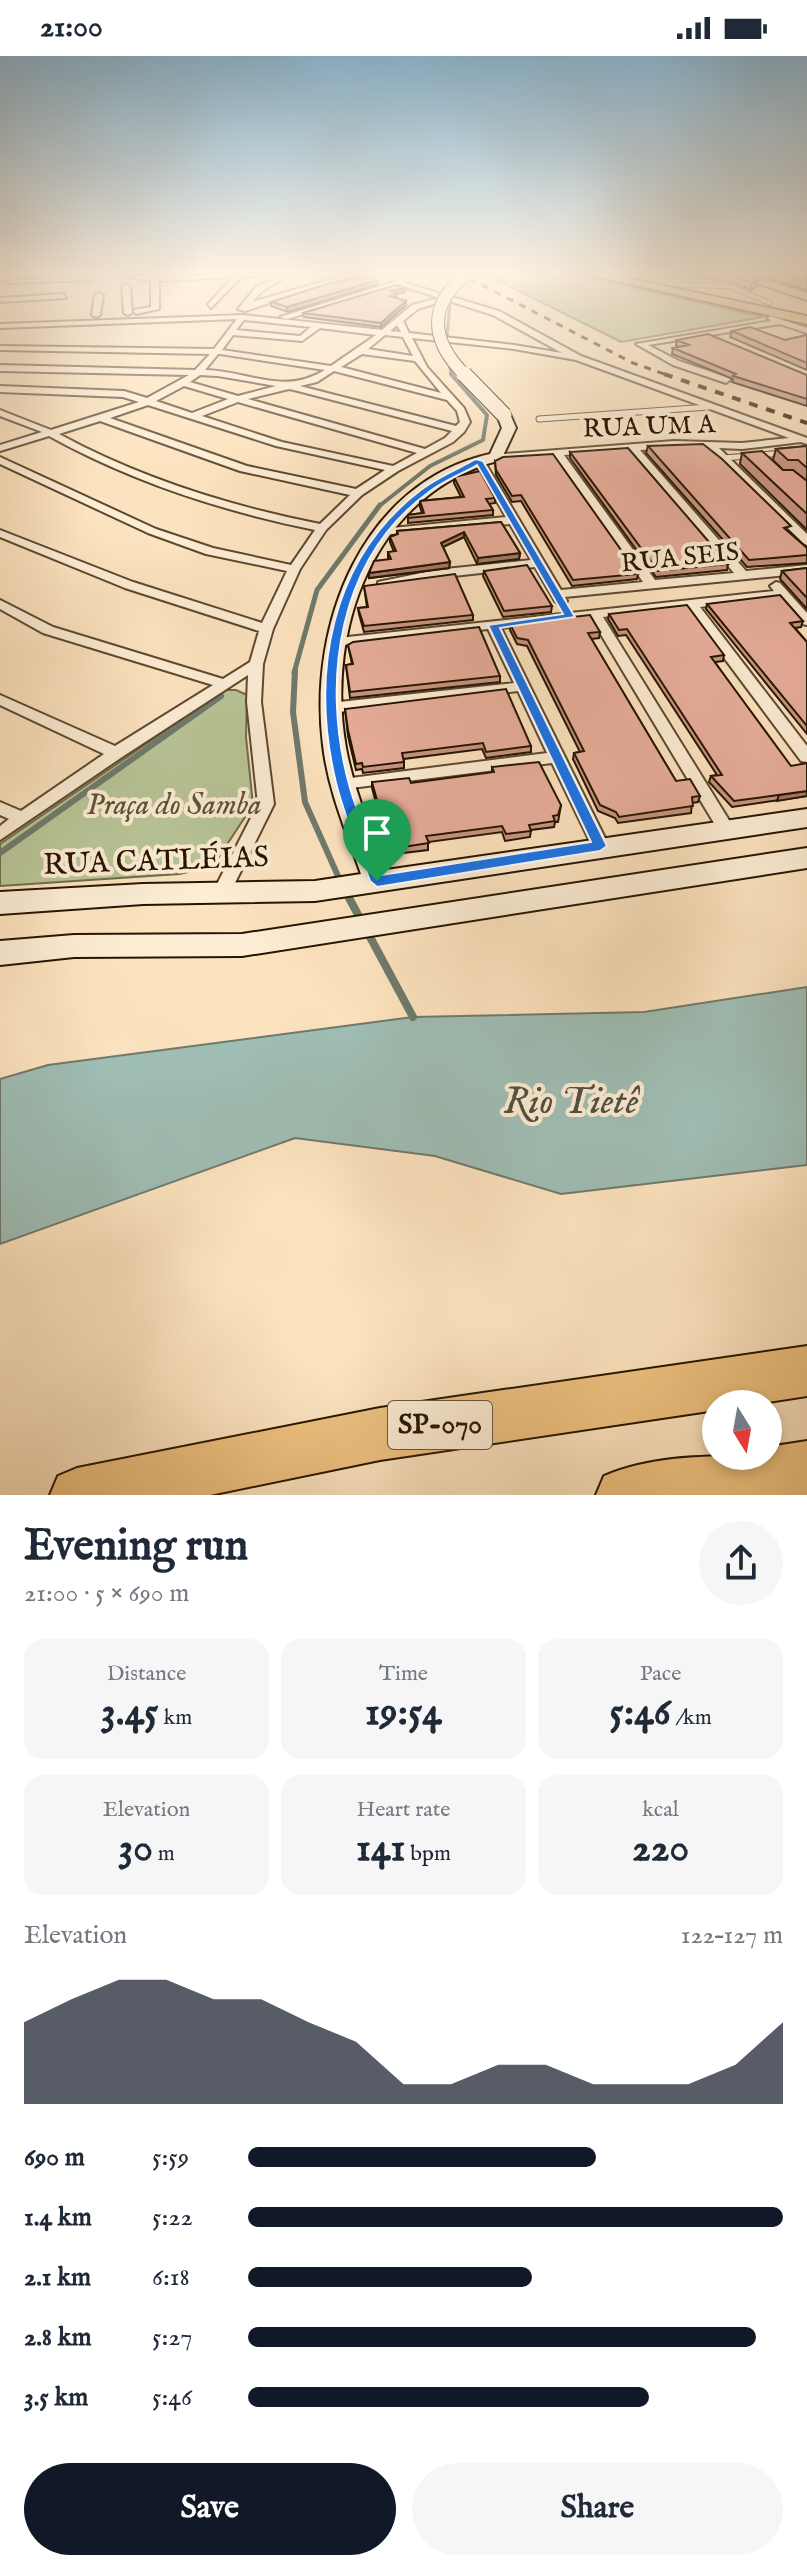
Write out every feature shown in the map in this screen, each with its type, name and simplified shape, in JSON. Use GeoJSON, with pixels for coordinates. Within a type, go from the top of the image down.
{"type":"FeatureCollection","features":[{"type":"Feature","properties":{"kind":"highway","name":"SP-070"},"geometry":{"type":"LineString","coordinates":[[77,1495],[380,1434],[807,1371]]}},
{"type":"Feature","properties":{"kind":"highway"},"geometry":{"type":"LineString","coordinates":[[623,1495],[807,1468]]}},
{"type":"Feature","properties":{"kind":"street"},"geometry":{"type":"LineString","coordinates":[[35,348],[42,339]]}},
{"type":"Feature","properties":{"kind":"street"},"geometry":{"type":"LineString","coordinates":[[0,448],[145,401],[183,383],[199,371],[223,339]]}},
{"type":"Feature","properties":{"kind":"street"},"geometry":{"type":"LineString","coordinates":[[190,417],[236,399],[294,387],[337,369],[375,339]]}},
{"type":"Feature","properties":{"kind":"street"},"geometry":{"type":"LineString","coordinates":[[222,892],[266,804],[254,702],[256,664],[266,629],[294,569],[322,528],[358,493],[461,430],[464,416],[418,359],[410,339]]}},
{"type":"Feature","properties":{"kind":"street"},"geometry":{"type":"LineString","coordinates":[[438,339],[578,358]]}},
{"type":"Feature","properties":{"kind":"street"},"geometry":{"type":"LineString","coordinates":[[370,882],[343,784],[330,708],[334,642],[348,588],[381,532],[426,490],[491,455],[509,428],[504,415],[449,359],[439,339]]}},
{"type":"Feature","properties":{"kind":"street"},"geometry":{"type":"LineString","coordinates":[[472,345],[494,339]]}},
{"type":"Feature","properties":{"kind":"street"},"geometry":{"type":"LineString","coordinates":[[546,339],[578,358],[805,441]]}},
{"type":"Feature","properties":{"kind":"street"},"geometry":{"type":"LineString","coordinates":[[667,339],[640,344],[666,359],[726,380]]}},
{"type":"Feature","properties":{"kind":"street"},"geometry":{"type":"LineString","coordinates":[[722,339],[726,341]]}},
{"type":"Feature","properties":{"kind":"street"},"geometry":{"type":"LineString","coordinates":[[0,348],[214,351],[337,369],[449,398]]}},
{"type":"Feature","properties":{"kind":"street"},"geometry":{"type":"LineString","coordinates":[[63,370],[79,349]]}},
{"type":"Feature","properties":{"kind":"street"},"geometry":{"type":"LineString","coordinates":[[361,351],[418,359]]}},
{"type":"Feature","properties":{"kind":"street"},"geometry":{"type":"LineString","coordinates":[[0,368],[199,371],[294,387],[461,430]]}},
{"type":"Feature","properties":{"kind":"street"},"geometry":{"type":"LineString","coordinates":[[183,383],[425,452]]}},
{"type":"Feature","properties":{"kind":"street"},"geometry":{"type":"LineString","coordinates":[[0,389],[105,391],[280,444],[394,469]]}},
{"type":"Feature","properties":{"kind":"street"},"geometry":{"type":"LineString","coordinates":[[0,413],[47,432],[104,461],[201,497],[253,514],[322,528]]}},
{"type":"Feature","properties":{"kind":"street"},"geometry":{"type":"LineString","coordinates":[[97,417],[244,469],[358,493]]}},
{"type":"Feature","properties":{"kind":"street","name":"RUA UM A"},"geometry":{"type":"LineString","coordinates":[[491,455],[805,441]]}},
{"type":"Feature","properties":{"kind":"street"},"geometry":{"type":"LineString","coordinates":[[710,445],[807,541]]}},
{"type":"Feature","properties":{"kind":"street"},"geometry":{"type":"LineString","coordinates":[[632,447],[743,575]]}},
{"type":"Feature","properties":{"kind":"street"},"geometry":{"type":"LineString","coordinates":[[557,453],[652,585]]}},
{"type":"Feature","properties":{"kind":"street"},"geometry":{"type":"LineString","coordinates":[[491,455],[514,520],[570,617]]}},
{"type":"Feature","properties":{"kind":"street"},"geometry":{"type":"LineString","coordinates":[[0,460],[152,531],[210,551],[294,569]]}},
{"type":"Feature","properties":{"kind":"street"},"geometry":{"type":"LineString","coordinates":[[381,532],[514,520]]}},
{"type":"Feature","properties":{"kind":"street"},"geometry":{"type":"LineString","coordinates":[[0,533],[129,585],[266,629]]}},
{"type":"Feature","properties":{"kind":"street"},"geometry":{"type":"LineString","coordinates":[[348,588],[539,563]]}},
{"type":"Feature","properties":{"kind":"street","name":"RUA SEIS"},"geometry":{"type":"LineString","coordinates":[[557,594],[807,569]]}},
{"type":"Feature","properties":{"kind":"street"},"geometry":{"type":"LineString","coordinates":[[765,573],[807,621]]}},
{"type":"Feature","properties":{"kind":"street"},"geometry":{"type":"LineString","coordinates":[[334,642],[783,594]]}},
{"type":"Feature","properties":{"kind":"street"},"geometry":{"type":"LineString","coordinates":[[0,604],[48,630],[224,684]]}},
{"type":"Feature","properties":{"kind":"street"},"geometry":{"type":"LineString","coordinates":[[691,604],[807,757]]}},
{"type":"Feature","properties":{"kind":"street"},"geometry":{"type":"LineString","coordinates":[[595,614],[726,829]]}},
{"type":"Feature","properties":{"kind":"street"},"geometry":{"type":"LineString","coordinates":[[493,625],[600,846]]}},
{"type":"Feature","properties":{"kind":"street"},"geometry":{"type":"LineString","coordinates":[[0,834],[116,753],[256,664]]}},
{"type":"Feature","properties":{"kind":"street"},"geometry":{"type":"LineString","coordinates":[[330,708],[523,686]]}},
{"type":"Feature","properties":{"kind":"street"},"geometry":{"type":"LineString","coordinates":[[0,699],[116,753]]}},
{"type":"Feature","properties":{"kind":"street"},"geometry":{"type":"LineString","coordinates":[[343,784],[558,757]]}},
{"type":"Feature","properties":{"kind":"street"},"geometry":{"type":"LineString","coordinates":[[0,808],[22,818]]}},
{"type":"Feature","properties":{"kind":"street","name":"RUA CATLÉIAS"},"geometry":{"type":"LineString","coordinates":[[0,903],[222,892],[315,891],[600,846],[807,818]]}},
{"type":"Feature","properties":{"kind":"street"},"geometry":{"type":"LineString","coordinates":[[0,953],[74,946],[242,945],[807,858]]}},
{"type":"Feature","properties":{"kind":"lane"},"geometry":{"type":"LineString","coordinates":[[539,419],[709,407]]}},
{"type":"Feature","properties":{"kind":"lane"},"geometry":{"type":"LineString","coordinates":[[723,458],[790,453]]}},
{"type":"Feature","properties":{"kind":"lane"},"geometry":{"type":"LineString","coordinates":[[759,455],[767,462]]}},
{"type":"Feature","properties":{"kind":"green space","name":"Praça do Samba"},"geometry":{"type":"Polygon","coordinates":[[[225,690],[236,690],[247,695],[246,737],[253,805],[218,858],[203,868],[180,874],[0,886],[0,844],[225,690]]]}},
{"type":"Feature","properties":{"kind":"water","name":"Rio Tietê"},"geometry":{"type":"Polygon","coordinates":[[[807,987],[807,1165],[561,1194],[435,1156],[295,1138],[0,1244],[0,1079],[48,1065],[413,1017],[644,1012],[807,987]]]}},
{"type":"Feature","properties":{"kind":"building"},"geometry":{"type":"Polygon","coordinates":[[[720,339],[807,375],[807,399],[733,376],[736,374],[673,348],[689,345],[677,340],[720,339]]]}},
{"type":"Feature","properties":{"kind":"building"},"geometry":{"type":"Polygon","coordinates":[[[751,339],[807,339],[807,363],[751,339]]]}},
{"type":"Feature","properties":{"kind":"building"},"geometry":{"type":"Polygon","coordinates":[[[703,444],[791,526],[784,528],[807,548],[807,555],[749,560],[648,446],[703,444]]]}},
{"type":"Feature","properties":{"kind":"building"},"geometry":{"type":"Polygon","coordinates":[[[807,446],[807,468],[798,460],[788,460],[776,449],[807,446]]]}},
{"type":"Feature","properties":{"kind":"building"},"geometry":{"type":"Polygon","coordinates":[[[628,448],[728,564],[658,571],[570,452],[628,448]]]}},
{"type":"Feature","properties":{"kind":"building"},"geometry":{"type":"Polygon","coordinates":[[[762,451],[783,470],[793,470],[807,481],[807,514],[742,453],[762,451]]]}},
{"type":"Feature","properties":{"kind":"building"},"geometry":{"type":"Polygon","coordinates":[[[553,454],[638,574],[573,580],[521,495],[512,496],[496,470],[495,461],[503,457],[553,454]]]}},
{"type":"Feature","properties":{"kind":"building"},"geometry":{"type":"Polygon","coordinates":[[[480,471],[495,498],[486,499],[493,510],[408,518],[408,515],[424,513],[420,501],[464,497],[454,477],[480,471]]]}},
{"type":"Feature","properties":{"kind":"building"},"geometry":{"type":"Polygon","coordinates":[[[501,522],[520,553],[478,558],[464,532],[441,543],[450,562],[369,573],[374,561],[391,559],[388,552],[396,551],[390,537],[398,534],[397,531],[501,522]]]}},
{"type":"Feature","properties":{"kind":"building"},"geometry":{"type":"Polygon","coordinates":[[[527,565],[552,606],[504,611],[484,571],[527,565]]]}},
{"type":"Feature","properties":{"kind":"building"},"geometry":{"type":"Polygon","coordinates":[[[807,568],[807,598],[782,571],[807,568]]]}},
{"type":"Feature","properties":{"kind":"building"},"geometry":{"type":"Polygon","coordinates":[[[455,574],[473,615],[364,626],[358,608],[368,607],[364,586],[455,574]]]}},
{"type":"Feature","properties":{"kind":"building"},"geometry":{"type":"Polygon","coordinates":[[[780,595],[803,621],[790,623],[807,642],[807,726],[707,604],[780,595]]]}},
{"type":"Feature","properties":{"kind":"building"},"geometry":{"type":"Polygon","coordinates":[[[687,605],[724,655],[711,657],[791,766],[807,763],[807,791],[734,801],[711,776],[722,775],[627,629],[619,630],[609,614],[687,605]]]}},
{"type":"Feature","properties":{"kind":"building"},"geometry":{"type":"Polygon","coordinates":[[[590,615],[600,632],[588,633],[676,781],[690,779],[700,796],[692,797],[693,806],[619,817],[616,812],[600,805],[574,753],[584,751],[528,640],[517,638],[510,624],[590,615]]]}},
{"type":"Feature","properties":{"kind":"building"},"geometry":{"type":"Polygon","coordinates":[[[479,627],[500,676],[350,692],[346,665],[353,664],[348,645],[353,642],[479,627]]]}},
{"type":"Feature","properties":{"kind":"building"},"geometry":{"type":"Polygon","coordinates":[[[506,689],[531,746],[486,752],[483,743],[402,753],[404,762],[363,767],[362,763],[356,764],[345,709],[506,689]]]}},
{"type":"Feature","properties":{"kind":"building"},"geometry":{"type":"Polygon","coordinates":[[[539,762],[561,805],[558,815],[553,816],[555,821],[529,825],[531,831],[506,834],[502,826],[426,836],[429,843],[403,847],[389,844],[372,782],[409,778],[411,783],[494,772],[492,767],[539,762]]]}},
{"type":"Feature","properties":{"kind":"waterway"},"geometry":{"type":"LineString","coordinates":[[446,352],[452,375]]}},
{"type":"Feature","properties":{"kind":"waterway"},"geometry":{"type":"LineString","coordinates":[[379,506],[430,466],[483,440],[487,415],[452,375]]}},
{"type":"Feature","properties":{"kind":"waterway"},"geometry":{"type":"LineString","coordinates":[[294,673],[317,590],[379,506]]}},
{"type":"Feature","properties":{"kind":"waterway"},"geometry":{"type":"LineString","coordinates":[[295,671],[293,712],[305,802],[342,884]]}},
{"type":"Feature","properties":{"kind":"waterway"},"geometry":{"type":"LineString","coordinates":[[0,853],[221,696]]}},
{"type":"Feature","properties":{"kind":"waterway"},"geometry":{"type":"LineString","coordinates":[[342,884],[413,1017]]}},
{"type":"Feature","properties":{"kind":"railway"},"geometry":{"type":"LineString","coordinates":[[587,339],[633,363],[670,376]]}},
{"type":"Feature","properties":{"kind":"railway"},"geometry":{"type":"LineString","coordinates":[[664,374],[807,423]]}},
{"type":"Feature","properties":{"kind":"route"},"geometry":{"type":"LineString","coordinates":[[479,461],[570,617],[493,625],[600,846],[377,881],[343,784],[334,738],[330,708],[338,618],[348,588],[381,532],[426,490],[479,461]]}}]}
